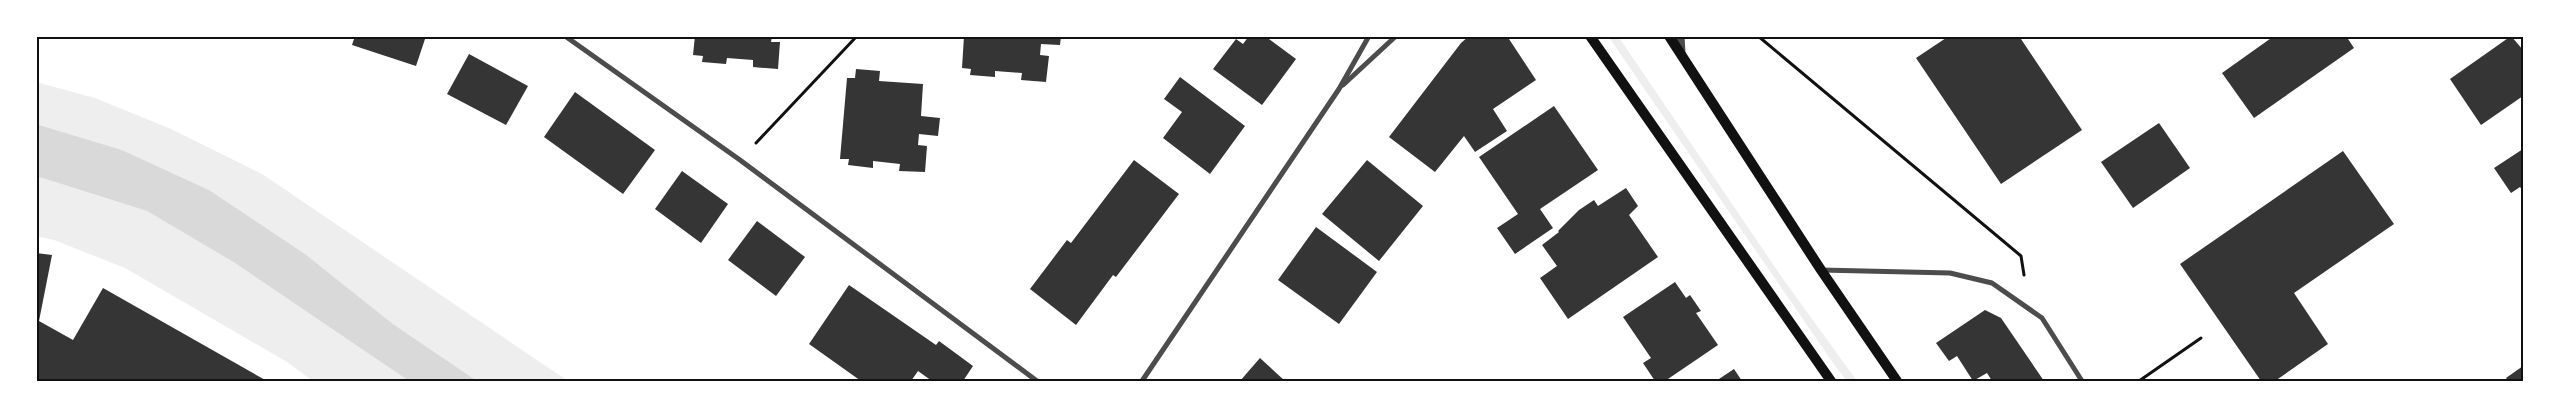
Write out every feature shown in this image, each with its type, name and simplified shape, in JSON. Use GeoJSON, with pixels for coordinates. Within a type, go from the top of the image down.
{"type":"FeatureCollection","features":[{"type":"Feature","properties":{"kind":"main road"},"geometry":{"type":"LineString","coordinates":[[1590,36],[1830,381]]}},
{"type":"Feature","properties":{"kind":"main road"},"geometry":{"type":"LineString","coordinates":[[1669,36],[1821,270],[1897,381]]}},
{"type":"Feature","properties":{"kind":"street"},"geometry":{"type":"LineString","coordinates":[[565,36],[740,160],[1037,381]]}},
{"type":"Feature","properties":{"kind":"street"},"geometry":{"type":"LineString","coordinates":[[1142,381],[1339,89],[1369,36]]}},
{"type":"Feature","properties":{"kind":"street"},"geometry":{"type":"LineString","coordinates":[[1339,89],[1396,36]]}},
{"type":"Feature","properties":{"kind":"street"},"geometry":{"type":"LineString","coordinates":[[1680,36],[1681,53]]}},
{"type":"Feature","properties":{"kind":"street"},"geometry":{"type":"LineString","coordinates":[[1821,270],[1950,273],[1992,283],[2042,318],[2082,381]]}},
{"type":"Feature","properties":{"kind":"path"},"geometry":{"type":"LineString","coordinates":[[740,160],[857,36]]}},
{"type":"Feature","properties":{"kind":"path"},"geometry":{"type":"LineString","coordinates":[[1758,36],[2021,256],[2030,310]]}},
{"type":"Feature","properties":{"kind":"path"},"geometry":{"type":"LineString","coordinates":[[2139,381],[2201,338]]}},
{"type":"Feature","properties":{"kind":"shaded area"},"geometry":{"type":"Polygon","coordinates":[[[1608,36],[1618,36],[1781,276],[1857,381],[1847,381],[1833,363],[1608,36]]]}},
{"type":"Feature","properties":{"kind":"shaded area"},"geometry":{"type":"Polygon","coordinates":[[[36,82],[95,98],[171,129],[262,174],[568,381],[477,381],[393,324],[305,254],[209,190],[122,150],[36,124],[36,82]]]}},
{"type":"Feature","properties":{"kind":"shaded area"},"geometry":{"type":"Polygon","coordinates":[[[36,124],[122,150],[209,190],[305,254],[393,324],[477,381],[409,381],[235,263],[147,211],[36,176],[36,124]]]}},
{"type":"Feature","properties":{"kind":"shaded area"},"geometry":{"type":"Polygon","coordinates":[[[36,176],[147,211],[235,263],[409,381],[313,381],[287,362],[125,268],[54,240],[36,236],[36,176]]]}},
{"type":"Feature","properties":{"kind":"building"},"geometry":{"type":"Polygon","coordinates":[[[355,36],[426,36],[416,66],[352,45],[355,36]]]}},
{"type":"Feature","properties":{"kind":"building"},"geometry":{"type":"Polygon","coordinates":[[[695,36],[772,36],[771,42],[780,42],[778,69],[753,67],[753,60],[727,58],[726,64],[702,62],[703,56],[693,55],[695,36]]]}},
{"type":"Feature","properties":{"kind":"building"},"geometry":{"type":"Polygon","coordinates":[[[964,36],[1061,36],[1060,45],[1041,44],[1040,55],[1049,56],[1046,82],[1021,80],[1022,73],[995,71],[995,77],[970,75],[971,69],[962,68],[964,36]]]}},
{"type":"Feature","properties":{"kind":"building"},"geometry":{"type":"Polygon","coordinates":[[[1249,36],[1265,36],[1296,59],[1262,105],[1213,69],[1236,39],[1243,44],[1249,36]]]}},
{"type":"Feature","properties":{"kind":"building"},"geometry":{"type":"Polygon","coordinates":[[[1469,36],[1507,36],[1536,80],[1493,109],[1507,131],[1475,152],[1464,136],[1435,172],[1389,137],[1461,43],[1469,36]]]}},
{"type":"Feature","properties":{"kind":"building"},"geometry":{"type":"Polygon","coordinates":[[[1949,36],[2019,36],[2082,130],[2001,184],[1916,58],[1949,36]]]}},
{"type":"Feature","properties":{"kind":"building"},"geometry":{"type":"Polygon","coordinates":[[[2274,36],[2346,36],[2354,48],[2254,118],[2222,73],[2274,36]]]}},
{"type":"Feature","properties":{"kind":"building"},"geometry":{"type":"Polygon","coordinates":[[[2511,36],[2523,50],[2523,96],[2481,125],[2450,79],[2511,36]]]}},
{"type":"Feature","properties":{"kind":"building"},"geometry":{"type":"Polygon","coordinates":[[[469,54],[528,86],[506,125],[447,94],[469,54]]]}},
{"type":"Feature","properties":{"kind":"building"},"geometry":{"type":"Polygon","coordinates":[[[856,69],[880,71],[879,81],[923,84],[921,116],[940,118],[938,136],[919,134],[918,145],[927,146],[925,172],[899,171],[900,164],[873,161],[873,168],[848,165],[849,159],[840,159],[847,78],[855,78],[856,69]]]}},
{"type":"Feature","properties":{"kind":"building"},"geometry":{"type":"Polygon","coordinates":[[[1180,77],[1245,126],[1210,174],[1163,138],[1182,112],[1164,99],[1180,77]]]}},
{"type":"Feature","properties":{"kind":"building"},"geometry":{"type":"Polygon","coordinates":[[[575,92],[655,150],[623,194],[544,137],[575,92]]]}},
{"type":"Feature","properties":{"kind":"building"},"geometry":{"type":"Polygon","coordinates":[[[1554,106],[1598,170],[1540,209],[1553,228],[1515,254],[1497,228],[1518,214],[1479,157],[1554,106]]]}},
{"type":"Feature","properties":{"kind":"building"},"geometry":{"type":"Polygon","coordinates":[[[2159,123],[2190,168],[2133,208],[2101,162],[2159,123]]]}},
{"type":"Feature","properties":{"kind":"building"},"geometry":{"type":"Polygon","coordinates":[[[2523,149],[2523,191],[2520,187],[2511,193],[2494,168],[2523,149]]]}},
{"type":"Feature","properties":{"kind":"building"},"geometry":{"type":"Polygon","coordinates":[[[2343,151],[2394,224],[2294,293],[2328,344],[2275,381],[2261,381],[2180,264],[2343,151]]]}},
{"type":"Feature","properties":{"kind":"building"},"geometry":{"type":"Polygon","coordinates":[[[1134,160],[1179,194],[1116,277],[1113,275],[1076,325],[1030,289],[1067,240],[1071,243],[1134,160]]]}},
{"type":"Feature","properties":{"kind":"building"},"geometry":{"type":"Polygon","coordinates":[[[1367,160],[1423,206],[1379,261],[1322,214],[1367,160]]]}},
{"type":"Feature","properties":{"kind":"building"},"geometry":{"type":"Polygon","coordinates":[[[682,171],[728,204],[701,243],[655,209],[682,171]]]}},
{"type":"Feature","properties":{"kind":"building"},"geometry":{"type":"Polygon","coordinates":[[[1626,188],[1638,206],[1629,215],[1658,257],[1568,319],[1540,278],[1557,266],[1542,245],[1559,232],[1579,210],[1594,200],[1598,206],[1626,188]]]}},
{"type":"Feature","properties":{"kind":"building"},"geometry":{"type":"Polygon","coordinates":[[[757,221],[805,257],[776,296],[728,260],[757,221]]]}},
{"type":"Feature","properties":{"kind":"building"},"geometry":{"type":"Polygon","coordinates":[[[1316,227],[1377,272],[1339,324],[1278,280],[1316,227]]]}},
{"type":"Feature","properties":{"kind":"building"},"geometry":{"type":"Polygon","coordinates":[[[36,253],[52,255],[39,321],[73,340],[103,288],[267,381],[36,379],[36,253]]]}},
{"type":"Feature","properties":{"kind":"building"},"geometry":{"type":"Polygon","coordinates":[[[1675,282],[1686,298],[1690,295],[1701,311],[1696,313],[1718,345],[1665,381],[1655,381],[1643,363],[1651,358],[1623,317],[1675,282]]]}},
{"type":"Feature","properties":{"kind":"building"},"geometry":{"type":"Polygon","coordinates":[[[849,285],[936,345],[939,341],[973,366],[963,381],[932,381],[918,371],[911,381],[861,381],[809,344],[849,285]]]}},
{"type":"Feature","properties":{"kind":"building"},"geometry":{"type":"Polygon","coordinates":[[[1985,310],[2001,318],[2044,381],[1992,381],[1987,373],[1973,381],[1957,356],[1949,361],[1936,343],[1985,310]]]}},
{"type":"Feature","properties":{"kind":"building"},"geometry":{"type":"Polygon","coordinates":[[[1260,358],[1285,381],[1240,381],[1260,358]]]}},
{"type":"Feature","properties":{"kind":"building"},"geometry":{"type":"Polygon","coordinates":[[[2523,366],[2523,381],[2508,381],[2506,378],[2523,366]]]}},
{"type":"Feature","properties":{"kind":"building"},"geometry":{"type":"Polygon","coordinates":[[[1734,369],[1742,381],[1716,381],[1734,369]]]}}]}
